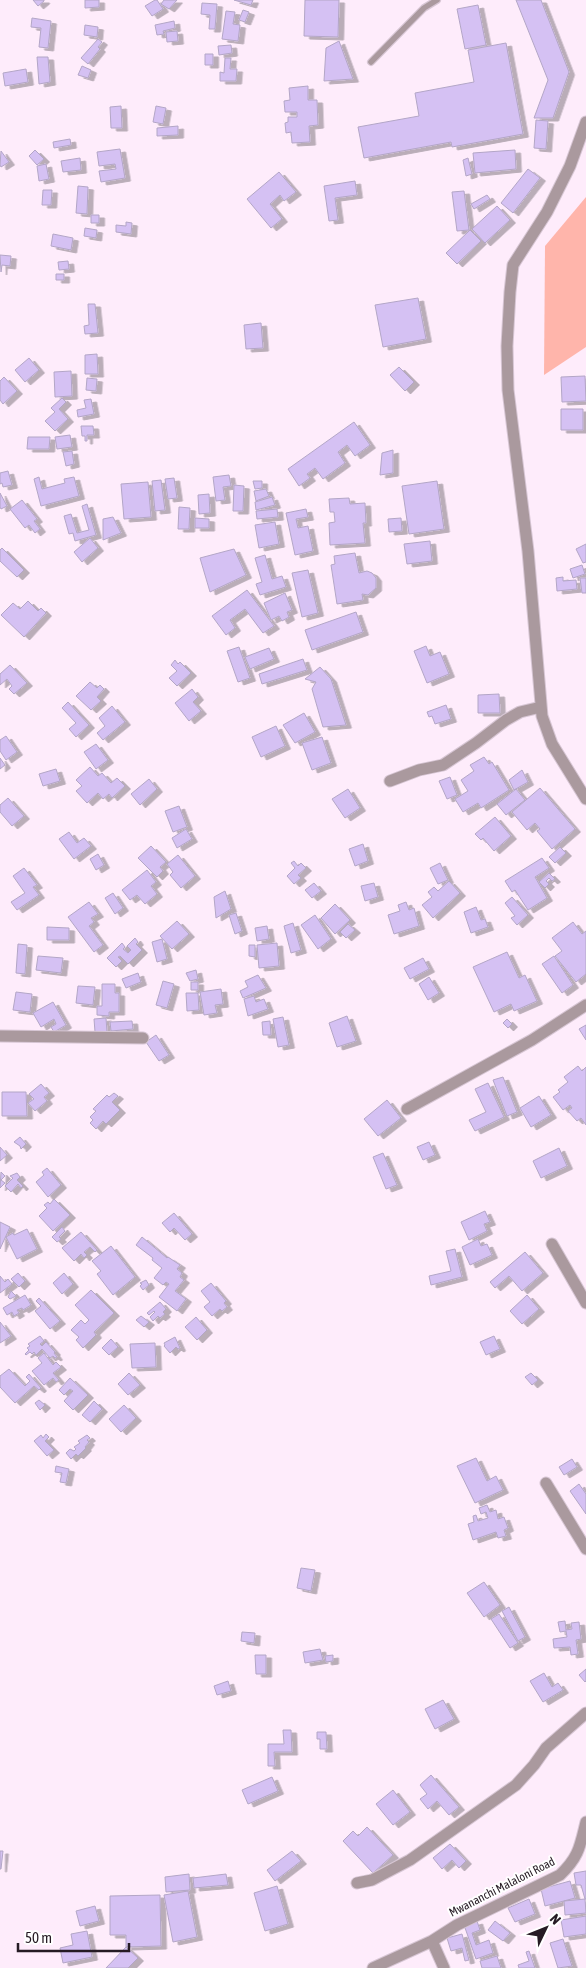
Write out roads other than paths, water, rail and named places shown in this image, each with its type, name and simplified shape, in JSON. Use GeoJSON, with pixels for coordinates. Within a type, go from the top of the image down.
{"type":"FeatureCollection","features":[{"type":"Feature","properties":{"kind":"street"},"geometry":{"type":"LineString","coordinates":[[586,122],[570,166],[551,204],[513,265],[507,346],[508,390],[528,551],[542,716],[552,744],[586,798]]}},
{"type":"Feature","properties":{"kind":"street"},"geometry":{"type":"LineString","coordinates":[[390,781],[419,770],[443,765],[476,744],[506,720],[520,712],[541,706]]}},
{"type":"Feature","properties":{"kind":"street"},"geometry":{"type":"LineString","coordinates":[[408,1109],[532,1040],[586,1005]]}},
{"type":"Feature","properties":{"kind":"street"},"geometry":{"type":"LineString","coordinates":[[0,1036],[143,1038]]}},
{"type":"Feature","properties":{"kind":"street"},"geometry":{"type":"LineString","coordinates":[[552,1244],[586,1303]]}},
{"type":"Feature","properties":{"kind":"street"},"geometry":{"type":"LineString","coordinates":[[546,1483],[586,1549]]}},
{"type":"Feature","properties":{"kind":"street"},"geometry":{"type":"LineString","coordinates":[[357,1883],[372,1880],[410,1860],[516,1785],[546,1748],[586,1713]]}},
{"type":"Feature","properties":{"kind":"street","name":"Mwananchi Malaloni Road"},"geometry":{"type":"LineString","coordinates":[[373,1968],[432,1941],[457,1924],[560,1875],[572,1864],[580,1848],[586,1822]]}},
{"type":"Feature","properties":{"kind":"street"},"geometry":{"type":"LineString","coordinates":[[432,1941],[444,1968]]}},
{"type":"Feature","properties":{"kind":"lane"},"geometry":{"type":"LineString","coordinates":[[371,62],[424,8],[437,0]]}}]}
